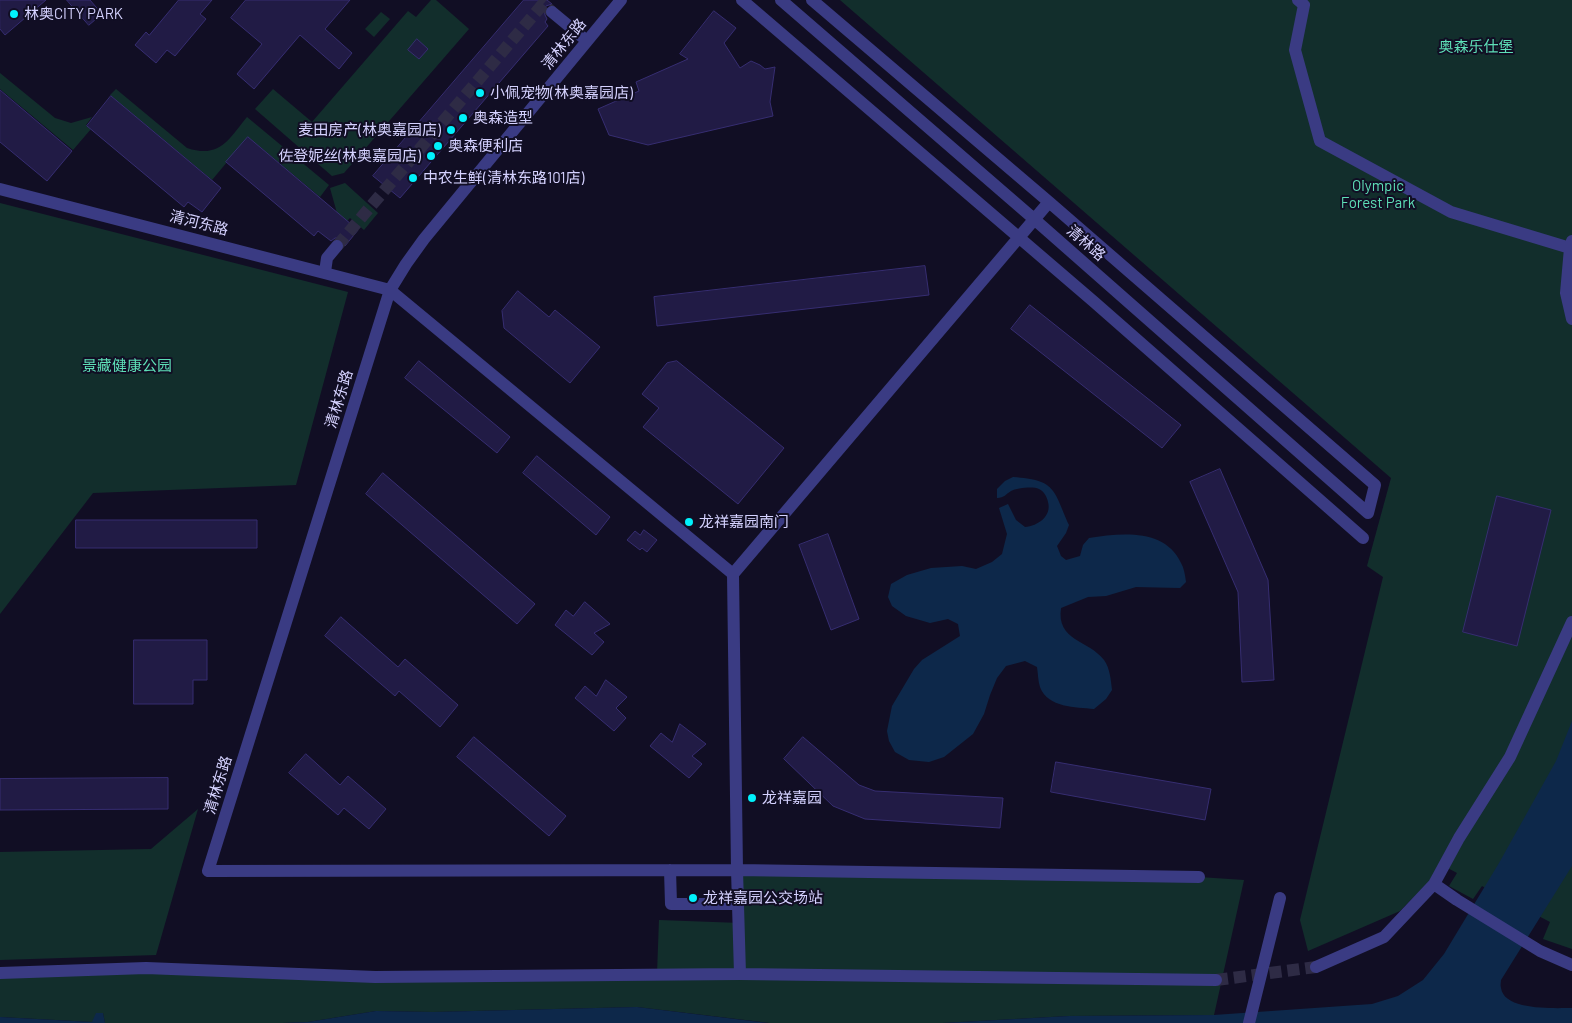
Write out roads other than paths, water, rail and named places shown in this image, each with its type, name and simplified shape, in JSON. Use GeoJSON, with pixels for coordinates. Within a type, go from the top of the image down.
{"type":"FeatureCollection","features":[{"type":"Feature","properties":{"kind":"street","name":"清林东路"},"geometry":{"type":"LineString","coordinates":[[621,0],[424,239],[390,290],[208,871],[670,870]]}},
{"type":"Feature","properties":{"kind":"street"},"geometry":{"type":"LineString","coordinates":[[742,0],[1019,237],[1363,538]]}},
{"type":"Feature","properties":{"kind":"street","name":"清林路"},"geometry":{"type":"LineString","coordinates":[[781,0],[1368,512],[1375,485],[1049,202]]}},
{"type":"Feature","properties":{"kind":"street"},"geometry":{"type":"LineString","coordinates":[[740,974],[733,574],[1049,202],[812,0]]}},
{"type":"Feature","properties":{"kind":"street"},"geometry":{"type":"LineString","coordinates":[[1298,0],[1304,5],[1295,50],[1320,141],[1451,212],[1571,245],[1566,293],[1572,320]]}},
{"type":"Feature","properties":{"kind":"street"},"geometry":{"type":"LineString","coordinates":[[552,12],[587,42]]}},
{"type":"Feature","properties":{"kind":"street","name":"清河东路"},"geometry":{"type":"LineString","coordinates":[[0,189],[325,268],[390,290]]}},
{"type":"Feature","properties":{"kind":"street"},"geometry":{"type":"LineString","coordinates":[[325,268],[327,258],[337,246]]}},
{"type":"Feature","properties":{"kind":"street"},"geometry":{"type":"LineString","coordinates":[[390,290],[733,574]]}},
{"type":"Feature","properties":{"kind":"street"},"geometry":{"type":"LineString","coordinates":[[1316,967],[1384,937],[1434,884],[1458,838],[1510,757],[1572,622]]}},
{"type":"Feature","properties":{"kind":"street"},"geometry":{"type":"LineString","coordinates":[[738,904],[671,904],[670,870],[1199,877]]}},
{"type":"Feature","properties":{"kind":"street"},"geometry":{"type":"LineString","coordinates":[[1434,884],[1540,951],[1572,965]]}},
{"type":"Feature","properties":{"kind":"street"},"geometry":{"type":"LineString","coordinates":[[1249,1023],[1280,898]]}},
{"type":"Feature","properties":{"kind":"street"},"geometry":{"type":"LineString","coordinates":[[0,973],[146,968],[375,977],[740,974],[1216,980]]}},
{"type":"Feature","properties":{"kind":"water"},"geometry":{"type":"Polygon","coordinates":[[[1013,477],[1038,481],[1045,484],[1056,495],[1069,525],[1057,546],[1061,556],[1066,560],[1080,556],[1083,545],[1089,538],[1128,534],[1153,538],[1174,552],[1183,567],[1186,582],[1180,588],[1136,587],[1106,596],[1088,597],[1061,608],[1061,619],[1068,634],[1098,653],[1106,663],[1109,671],[1112,690],[1106,699],[1094,709],[1071,707],[1049,699],[1040,687],[1037,667],[1025,661],[1006,666],[997,678],[984,714],[973,734],[944,757],[929,762],[909,760],[895,752],[889,741],[887,731],[892,706],[914,669],[922,660],[960,636],[958,624],[948,619],[930,623],[906,616],[892,606],[888,597],[891,584],[907,575],[931,568],[962,566],[976,569],[992,562],[1002,554],[1007,534],[999,508],[1008,504],[1016,520],[1025,527],[1035,525],[1043,519],[1049,507],[1046,496],[1039,489],[1017,489],[1003,497],[997,498],[997,489],[1005,481],[1013,477]]]}},
{"type":"Feature","properties":{"kind":"water"},"geometry":{"type":"Polygon","coordinates":[[[1572,721],[1572,866],[1501,980],[1501,988],[1504,995],[1511,1001],[1520,1004],[1543,1008],[1572,1008],[1572,1023],[943,1023],[1069,1016],[1214,1015],[1372,1004],[1398,996],[1423,980],[1444,954],[1499,863],[1556,761],[1572,721]]]}},
{"type":"Feature","properties":{"kind":"water"},"geometry":{"type":"Polygon","coordinates":[[[637,1007],[768,1023],[283,1023],[308,1022],[376,1011],[433,1012],[637,1007]]]}},
{"type":"Feature","properties":{"kind":"water"},"geometry":{"type":"Polygon","coordinates":[[[96,1013],[103,1013],[105,1023],[0,1023],[0,1017],[92,1022],[96,1013]]]}},
{"type":"Feature","properties":{"kind":"tunnel"},"geometry":{"type":"LineString","coordinates":[[337,246],[543,4],[552,12]]}},
{"type":"Feature","properties":{"kind":"tunnel"},"geometry":{"type":"LineString","coordinates":[[1216,980],[1316,967]]}},
{"type":"Feature","properties":{"kind":"place","name":"林奥CITY PARK"},"geometry":{"type":"Point","coordinates":[14,14]}},
{"type":"Feature","properties":{"kind":"place","name":"小佩宠物(林奥嘉园店)"},"geometry":{"type":"Point","coordinates":[480,93]}},
{"type":"Feature","properties":{"kind":"place","name":"奥森造型"},"geometry":{"type":"Point","coordinates":[463,118]}},
{"type":"Feature","properties":{"kind":"place","name":"麦田房产(林奥嘉园店)"},"geometry":{"type":"Point","coordinates":[451,130]}},
{"type":"Feature","properties":{"kind":"place","name":"奥森便利店"},"geometry":{"type":"Point","coordinates":[438,146]}},
{"type":"Feature","properties":{"kind":"place","name":"佐登妮丝(林奥嘉园店)"},"geometry":{"type":"Point","coordinates":[431,156]}},
{"type":"Feature","properties":{"kind":"place","name":"中农生鲜(清林东路101店)"},"geometry":{"type":"Point","coordinates":[413,178]}},
{"type":"Feature","properties":{"kind":"place","name":"龙祥嘉园南门"},"geometry":{"type":"Point","coordinates":[689,522]}},
{"type":"Feature","properties":{"kind":"place","name":"龙祥嘉园"},"geometry":{"type":"Point","coordinates":[752,798]}},
{"type":"Feature","properties":{"kind":"place","name":"龙祥嘉园公交场站"},"geometry":{"type":"Point","coordinates":[693,898]}},
{"type":"Feature","properties":{"kind":"park label","name":"奥森乐仕堡"},"geometry":{"type":"Point","coordinates":[1476,47]}},
{"type":"Feature","properties":{"kind":"park label","name":"Olympic Forest Park"},"geometry":{"type":"Point","coordinates":[1378,194]}},
{"type":"Feature","properties":{"kind":"park label","name":"景藏健康公园"},"geometry":{"type":"Point","coordinates":[127,366]}}]}
